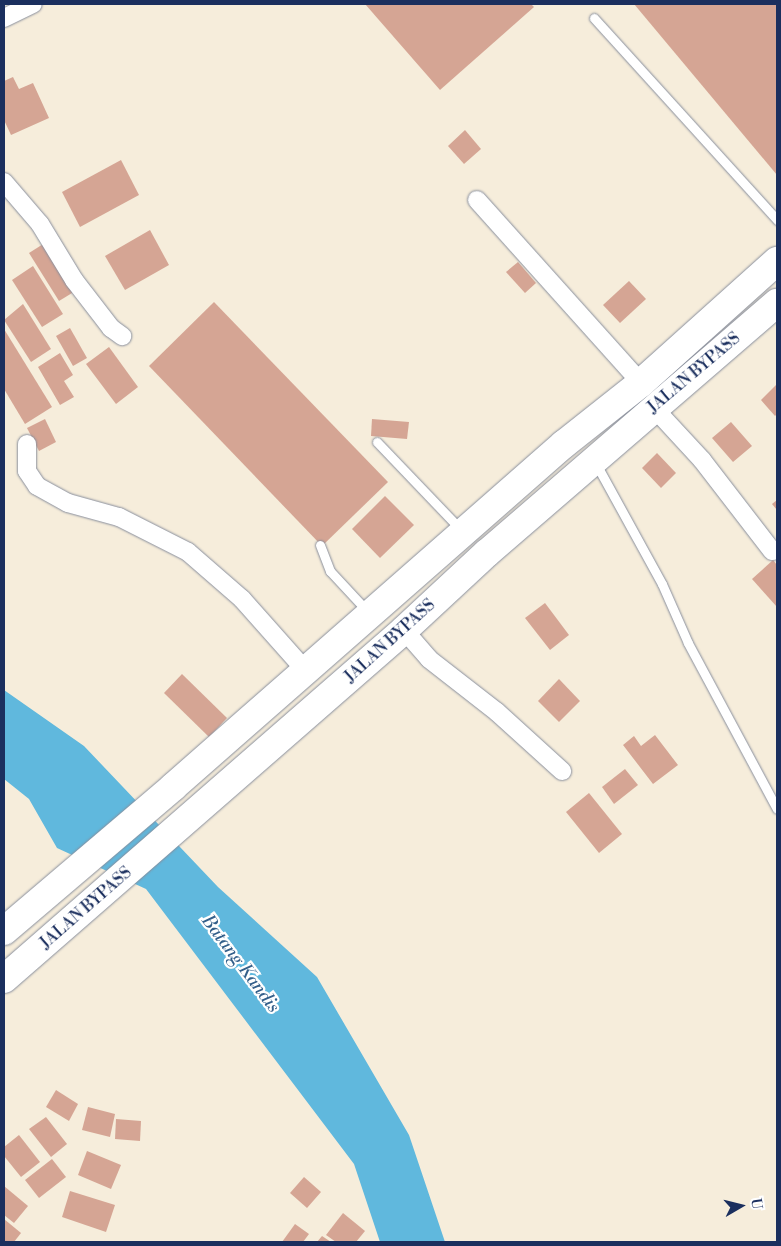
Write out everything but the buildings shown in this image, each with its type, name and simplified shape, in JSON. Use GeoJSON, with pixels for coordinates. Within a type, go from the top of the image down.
{"type":"FeatureCollection","features":[{"type":"Feature","properties":{"kind":"highway","name":"JALAN BYPASS"},"geometry":{"type":"LineString","coordinates":[[4,931],[173,787],[564,444],[641,383],[777,261]]}},
{"type":"Feature","properties":{"kind":"highway","name":"JALAN BYPASS"},"geometry":{"type":"LineString","coordinates":[[4,979],[404,630],[594,460],[777,303]]}},
{"type":"Feature","properties":{"kind":"street"},"geometry":{"type":"LineString","coordinates":[[4,18],[33,4]]}},
{"type":"Feature","properties":{"kind":"street"},"geometry":{"type":"LineString","coordinates":[[4,182],[40,224],[74,280],[111,328],[122,336]]}},
{"type":"Feature","properties":{"kind":"street"},"geometry":{"type":"LineString","coordinates":[[477,200],[641,383]]}},
{"type":"Feature","properties":{"kind":"street"},"geometry":{"type":"LineString","coordinates":[[654,408],[702,460],[772,551]]}},
{"type":"Feature","properties":{"kind":"street"},"geometry":{"type":"LineString","coordinates":[[26,444],[27,471],[36,486],[68,503],[119,517],[188,552],[242,599],[305,670]]}},
{"type":"Feature","properties":{"kind":"street"},"geometry":{"type":"LineString","coordinates":[[404,630],[429,659],[497,712],[562,771]]}},
{"type":"Feature","properties":{"kind":"lane"},"geometry":{"type":"LineString","coordinates":[[594,18],[777,220]]}},
{"type":"Feature","properties":{"kind":"lane"},"geometry":{"type":"LineString","coordinates":[[376,442],[463,532]]}},
{"type":"Feature","properties":{"kind":"lane"},"geometry":{"type":"LineString","coordinates":[[594,460],[662,584],[688,643],[777,810]]}},
{"type":"Feature","properties":{"kind":"lane"},"geometry":{"type":"LineString","coordinates":[[320,545],[330,571],[370,615]]}},
{"type":"Feature","properties":{"kind":"water","name":"Batang Kandis"},"geometry":{"type":"Polygon","coordinates":[[[4,690],[84,746],[218,887],[317,977],[409,1135],[445,1242],[380,1242],[354,1164],[146,889],[57,848],[29,799],[4,779],[4,690]]]}}]}
